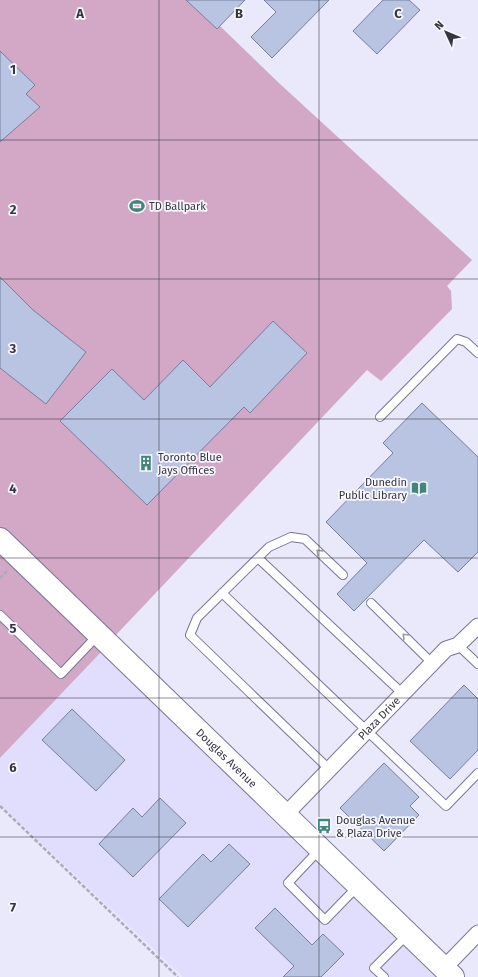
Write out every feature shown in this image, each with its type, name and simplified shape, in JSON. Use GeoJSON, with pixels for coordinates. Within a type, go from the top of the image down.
{"type":"FeatureCollection","features":[{"type":"Feature","properties":{"kind":"street","name":"Douglas Avenue"},"geometry":{"type":"LineString","coordinates":[[0,539],[449,973]]}},
{"type":"Feature","properties":{"kind":"street","name":"Plaza Drive"},"geometry":{"type":"LineString","coordinates":[[285,815],[328,768],[446,649],[458,645],[478,626]]}},
{"type":"Feature","properties":{"kind":"street"},"geometry":{"type":"LineString","coordinates":[[449,973],[478,934]]}},
{"type":"Feature","properties":{"kind":"lane"},"geometry":{"type":"LineString","coordinates":[[380,417],[457,339],[466,342],[478,353]]}},
{"type":"Feature","properties":{"kind":"lane"},"geometry":{"type":"LineString","coordinates":[[328,768],[190,634],[197,618],[269,547],[291,537],[305,539],[343,576]]}},
{"type":"Feature","properties":{"kind":"lane"},"geometry":{"type":"LineString","coordinates":[[258,558],[403,694]]}},
{"type":"Feature","properties":{"kind":"lane"},"geometry":{"type":"LineString","coordinates":[[222,593],[365,731],[446,806],[478,773]]}},
{"type":"Feature","properties":{"kind":"lane"},"geometry":{"type":"LineString","coordinates":[[371,603],[432,663]]}},
{"type":"Feature","properties":{"kind":"lane"},"geometry":{"type":"LineString","coordinates":[[0,615],[61,674],[99,635]]}},
{"type":"Feature","properties":{"kind":"lane"},"geometry":{"type":"LineString","coordinates":[[458,645],[478,664]]}},
{"type":"Feature","properties":{"kind":"lane"},"geometry":{"type":"LineString","coordinates":[[320,849],[288,883],[325,920],[359,886]]}},
{"type":"Feature","properties":{"kind":"lane"},"geometry":{"type":"LineString","coordinates":[[384,977],[374,968],[408,933]]}},
{"type":"Feature","properties":{"kind":"path"},"geometry":{"type":"LineString","coordinates":[[0,806],[178,977]]}},
{"type":"Feature","properties":{"kind":"shaded area"},"geometry":{"type":"Polygon","coordinates":[[[0,0],[193,0],[280,84],[472,260],[447,286],[451,291],[452,309],[381,381],[367,370],[114,637],[0,527],[0,0]]]}},
{"type":"Feature","properties":{"kind":"shaded area"},"geometry":{"type":"Polygon","coordinates":[[[0,551],[103,650],[0,758],[0,551]]]}},
{"type":"Feature","properties":{"kind":"shaded area"},"geometry":{"type":"Polygon","coordinates":[[[103,650],[442,977],[183,977],[0,804],[0,758],[103,650]]]}},
{"type":"Feature","properties":{"kind":"building"},"geometry":{"type":"Polygon","coordinates":[[[186,0],[245,0],[217,29],[186,0]]]}},
{"type":"Feature","properties":{"kind":"building"},"geometry":{"type":"Polygon","coordinates":[[[264,0],[329,0],[272,58],[251,37],[276,12],[264,0]]]}},
{"type":"Feature","properties":{"kind":"building"},"geometry":{"type":"Polygon","coordinates":[[[383,0],[409,0],[420,10],[377,54],[353,31],[383,0]]]}},
{"type":"Feature","properties":{"kind":"building"},"geometry":{"type":"Polygon","coordinates":[[[0,51],[35,85],[26,94],[40,107],[0,142],[0,51]]]}},
{"type":"Feature","properties":{"kind":"building"},"geometry":{"type":"Polygon","coordinates":[[[0,277],[33,310],[86,352],[46,404],[0,368],[0,277]]]}},
{"type":"Feature","properties":{"kind":"building","name":"Toronto Blue Jays Offices"},"geometry":{"type":"Polygon","coordinates":[[[273,321],[307,353],[250,413],[244,407],[147,505],[60,421],[112,369],[144,400],[183,360],[210,387],[273,321]]]}},
{"type":"Feature","properties":{"kind":"building","name":"Dunedin Public Library"},"geometry":{"type":"Polygon","coordinates":[[[422,403],[478,457],[478,552],[458,572],[424,540],[354,611],[337,594],[367,563],[326,522],[393,453],[383,443],[422,403]]]}},
{"type":"Feature","properties":{"kind":"building"},"geometry":{"type":"Polygon","coordinates":[[[464,685],[478,699],[478,750],[450,779],[410,741],[464,685]]]}},
{"type":"Feature","properties":{"kind":"building"},"geometry":{"type":"Polygon","coordinates":[[[72,709],[125,760],[96,791],[42,740],[72,709]]]}},
{"type":"Feature","properties":{"kind":"building"},"geometry":{"type":"Polygon","coordinates":[[[384,763],[419,797],[410,806],[419,815],[384,851],[340,808],[384,763]]]}},
{"type":"Feature","properties":{"kind":"building"},"geometry":{"type":"Polygon","coordinates":[[[160,798],[186,823],[133,877],[99,844],[133,808],[142,817],[160,798]]]}},
{"type":"Feature","properties":{"kind":"building"},"geometry":{"type":"Polygon","coordinates":[[[229,844],[250,864],[188,927],[159,899],[203,854],[211,862],[229,844]]]}},
{"type":"Feature","properties":{"kind":"building"},"geometry":{"type":"Polygon","coordinates":[[[275,908],[312,945],[323,934],[344,954],[321,977],[283,977],[294,966],[255,928],[275,908]]]}},
{"type":"Feature","properties":{"kind":"place","name":"TD Ballpark"},"geometry":{"type":"Point","coordinates":[137,206]}},
{"type":"Feature","properties":{"kind":"place","name":"Toronto Blue Jays Offices"},"geometry":{"type":"Point","coordinates":[146,463]}},
{"type":"Feature","properties":{"kind":"place","name":"Dunedin Public Library"},"geometry":{"type":"Point","coordinates":[419,488]}},
{"type":"Feature","properties":{"kind":"place","name":"Douglas Avenue & Plaza Drive"},"geometry":{"type":"Point","coordinates":[324,826]}}]}
